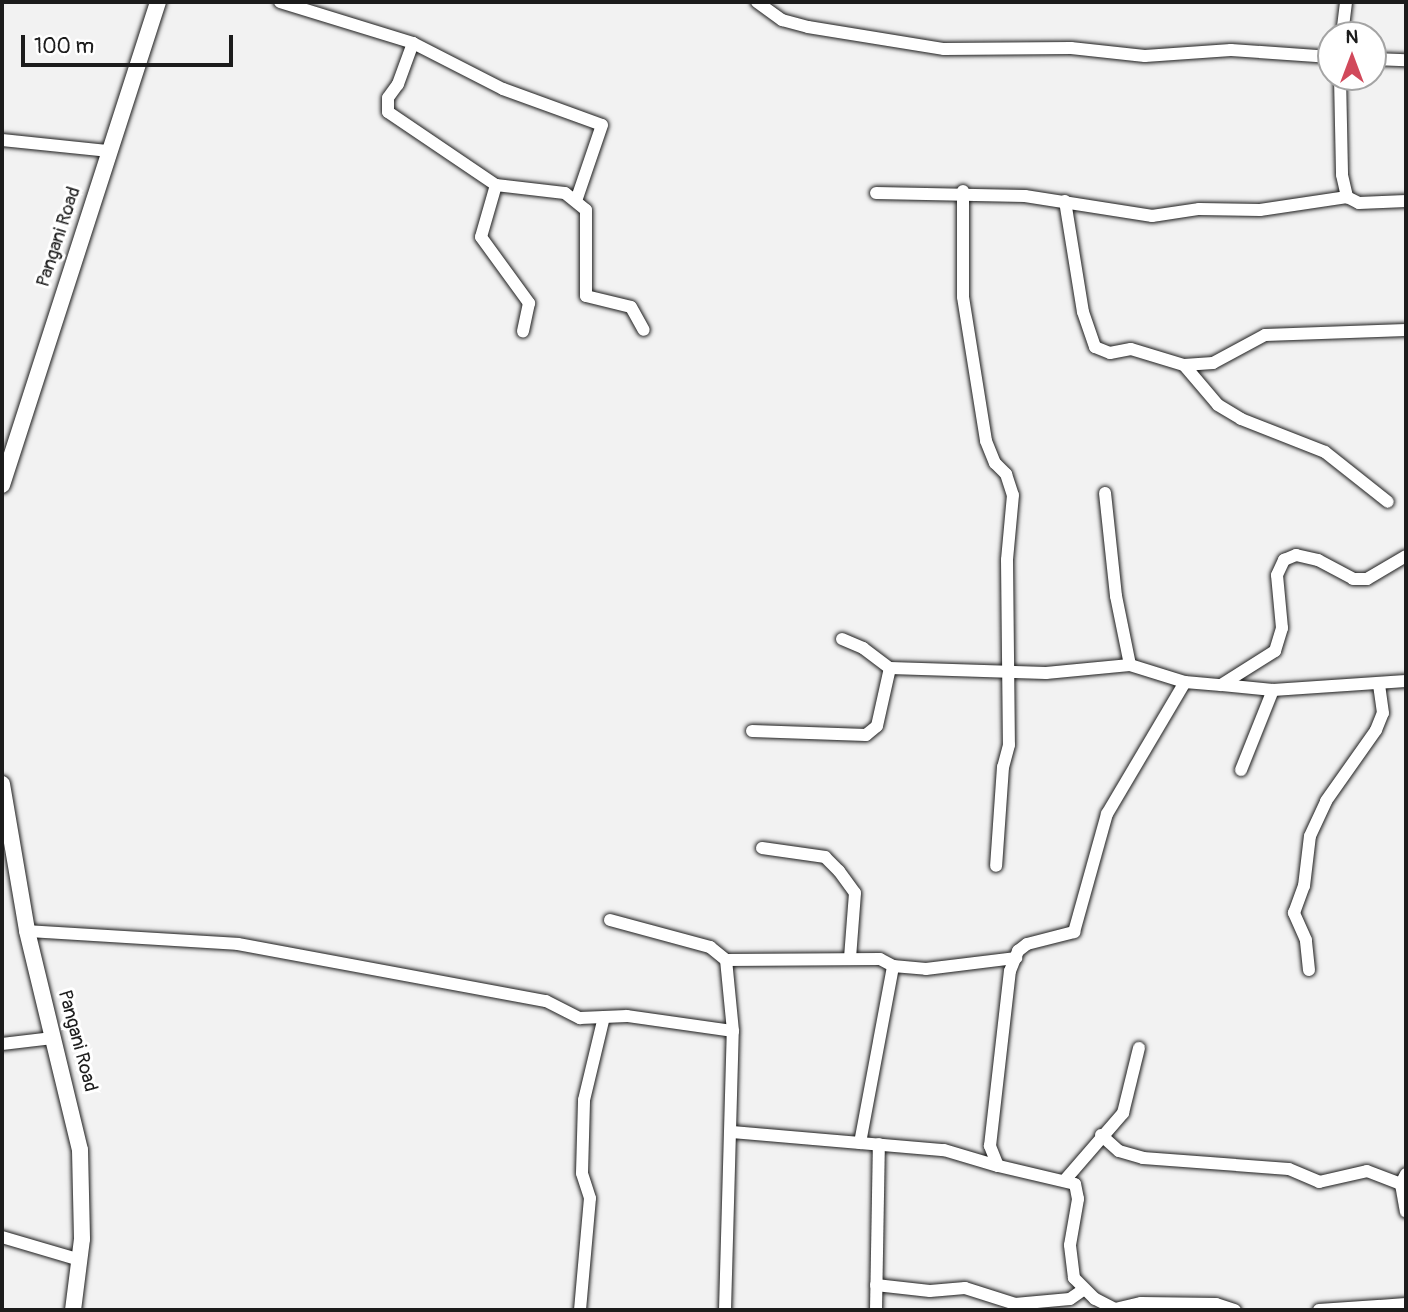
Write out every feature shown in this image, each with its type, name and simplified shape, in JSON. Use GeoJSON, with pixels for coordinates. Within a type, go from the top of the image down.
{"type":"FeatureCollection","features":[{"type":"Feature","properties":{"kind":"main road","name":"Pangani Road"},"geometry":{"type":"LineString","coordinates":[[2,481],[158,2]]}},
{"type":"Feature","properties":{"kind":"main road","name":"Pangani Road"},"geometry":{"type":"LineString","coordinates":[[2,784],[27,931],[80,1150],[80,1260],[73,1310]]}},
{"type":"Feature","properties":{"kind":"street"},"geometry":{"type":"LineString","coordinates":[[280,2],[414,43],[503,89],[603,125],[576,201]]}},
{"type":"Feature","properties":{"kind":"street"},"geometry":{"type":"LineString","coordinates":[[757,2],[782,20],[808,27],[944,49],[1071,48],[1145,56],[1231,50],[1317,56]]}},
{"type":"Feature","properties":{"kind":"street"},"geometry":{"type":"LineString","coordinates":[[1344,21],[1346,2]]}},
{"type":"Feature","properties":{"kind":"street"},"geometry":{"type":"LineString","coordinates":[[414,43],[398,84],[388,98],[388,112],[496,185],[565,193],[576,201],[586,210],[588,225],[586,296],[631,306],[644,330]]}},
{"type":"Feature","properties":{"kind":"street"},"geometry":{"type":"LineString","coordinates":[[1387,59],[1406,60]]}},
{"type":"Feature","properties":{"kind":"street"},"geometry":{"type":"LineString","coordinates":[[1339,91],[1342,175],[1347,197]]}},
{"type":"Feature","properties":{"kind":"street"},"geometry":{"type":"LineString","coordinates":[[2,139],[109,151]]}},
{"type":"Feature","properties":{"kind":"street"},"geometry":{"type":"LineString","coordinates":[[496,185],[481,237],[529,303],[523,331]]}},
{"type":"Feature","properties":{"kind":"street"},"geometry":{"type":"LineString","coordinates":[[876,193],[963,191],[1065,201],[1152,216],[1199,209],[1260,210],[1347,197],[1359,203],[1406,201]]}},
{"type":"Feature","properties":{"kind":"street"},"geometry":{"type":"LineString","coordinates":[[963,191],[964,297],[986,441],[995,463],[1006,474],[1013,495],[1007,560],[1009,745],[1003,767],[996,866]]}},
{"type":"Feature","properties":{"kind":"street"},"geometry":{"type":"LineString","coordinates":[[1065,201],[1083,312],[1095,347],[1110,353],[1131,349],[1184,365],[1213,363],[1265,335],[1406,330]]}},
{"type":"Feature","properties":{"kind":"street"},"geometry":{"type":"LineString","coordinates":[[1184,365],[1218,405],[1252,424],[1325,452],[1388,502]]}},
{"type":"Feature","properties":{"kind":"street"},"geometry":{"type":"LineString","coordinates":[[1105,493],[1115,596],[1130,665]]}},
{"type":"Feature","properties":{"kind":"street"},"geometry":{"type":"LineString","coordinates":[[1221,685],[1275,651],[1282,628],[1277,575],[1284,560],[1296,555],[1318,560],[1353,579],[1367,579],[1406,556]]}},
{"type":"Feature","properties":{"kind":"street"},"geometry":{"type":"LineString","coordinates":[[842,639],[870,652],[890,668],[1010,673],[1130,665],[1185,682],[1273,690],[1406,681]]}},
{"type":"Feature","properties":{"kind":"street"},"geometry":{"type":"LineString","coordinates":[[752,731],[866,734],[877,726],[890,668]]}},
{"type":"Feature","properties":{"kind":"street"},"geometry":{"type":"LineString","coordinates":[[998,1166],[990,1146],[1010,971],[1027,944],[1074,932],[1107,814],[1185,682]]}},
{"type":"Feature","properties":{"kind":"street"},"geometry":{"type":"LineString","coordinates":[[1310,970],[1306,940],[1294,913],[1304,886],[1310,836],[1326,801],[1376,730],[1383,713],[1380,683]]}},
{"type":"Feature","properties":{"kind":"street"},"geometry":{"type":"LineString","coordinates":[[1241,771],[1273,690]]}},
{"type":"Feature","properties":{"kind":"street"},"geometry":{"type":"LineString","coordinates":[[762,848],[825,857],[839,871],[855,893],[850,958]]}},
{"type":"Feature","properties":{"kind":"street"},"geometry":{"type":"LineString","coordinates":[[610,920],[710,947],[726,960],[880,959],[893,966],[926,969],[1016,958]]}},
{"type":"Feature","properties":{"kind":"street"},"geometry":{"type":"LineString","coordinates":[[27,931],[238,944],[546,1001],[580,1018],[627,1016],[733,1031]]}},
{"type":"Feature","properties":{"kind":"street"},"geometry":{"type":"LineString","coordinates":[[725,1310],[733,1031],[726,960]]}},
{"type":"Feature","properties":{"kind":"street"},"geometry":{"type":"LineString","coordinates":[[860,1143],[893,966]]}},
{"type":"Feature","properties":{"kind":"street"},"geometry":{"type":"LineString","coordinates":[[580,1310],[590,1198],[582,1173],[584,1100],[604,1017]]}},
{"type":"Feature","properties":{"kind":"street"},"geometry":{"type":"LineString","coordinates":[[2,1044],[53,1038]]}},
{"type":"Feature","properties":{"kind":"street"},"geometry":{"type":"LineString","coordinates":[[1065,1180],[1101,1135],[1123,1113],[1139,1048]]}},
{"type":"Feature","properties":{"kind":"street"},"geometry":{"type":"LineString","coordinates":[[732,1132],[944,1150],[998,1166],[1065,1180],[1075,1184],[1078,1199],[1070,1245],[1074,1278],[1083,1290],[1116,1310],[1141,1303],[1216,1304],[1235,1310]]}},
{"type":"Feature","properties":{"kind":"street"},"geometry":{"type":"LineString","coordinates":[[1101,1135],[1119,1152],[1143,1158],[1289,1169],[1319,1182],[1367,1171],[1404,1179],[1406,1212]]}},
{"type":"Feature","properties":{"kind":"street"},"geometry":{"type":"LineString","coordinates":[[876,1310],[879,1144]]}},
{"type":"Feature","properties":{"kind":"street"},"geometry":{"type":"LineString","coordinates":[[2,1237],[80,1260]]}},
{"type":"Feature","properties":{"kind":"street"},"geometry":{"type":"LineString","coordinates":[[876,1285],[930,1291],[965,1288],[1015,1304],[1070,1299],[1083,1290]]}},
{"type":"Feature","properties":{"kind":"street"},"geometry":{"type":"LineString","coordinates":[[1319,1310],[1406,1304]]}}]}
